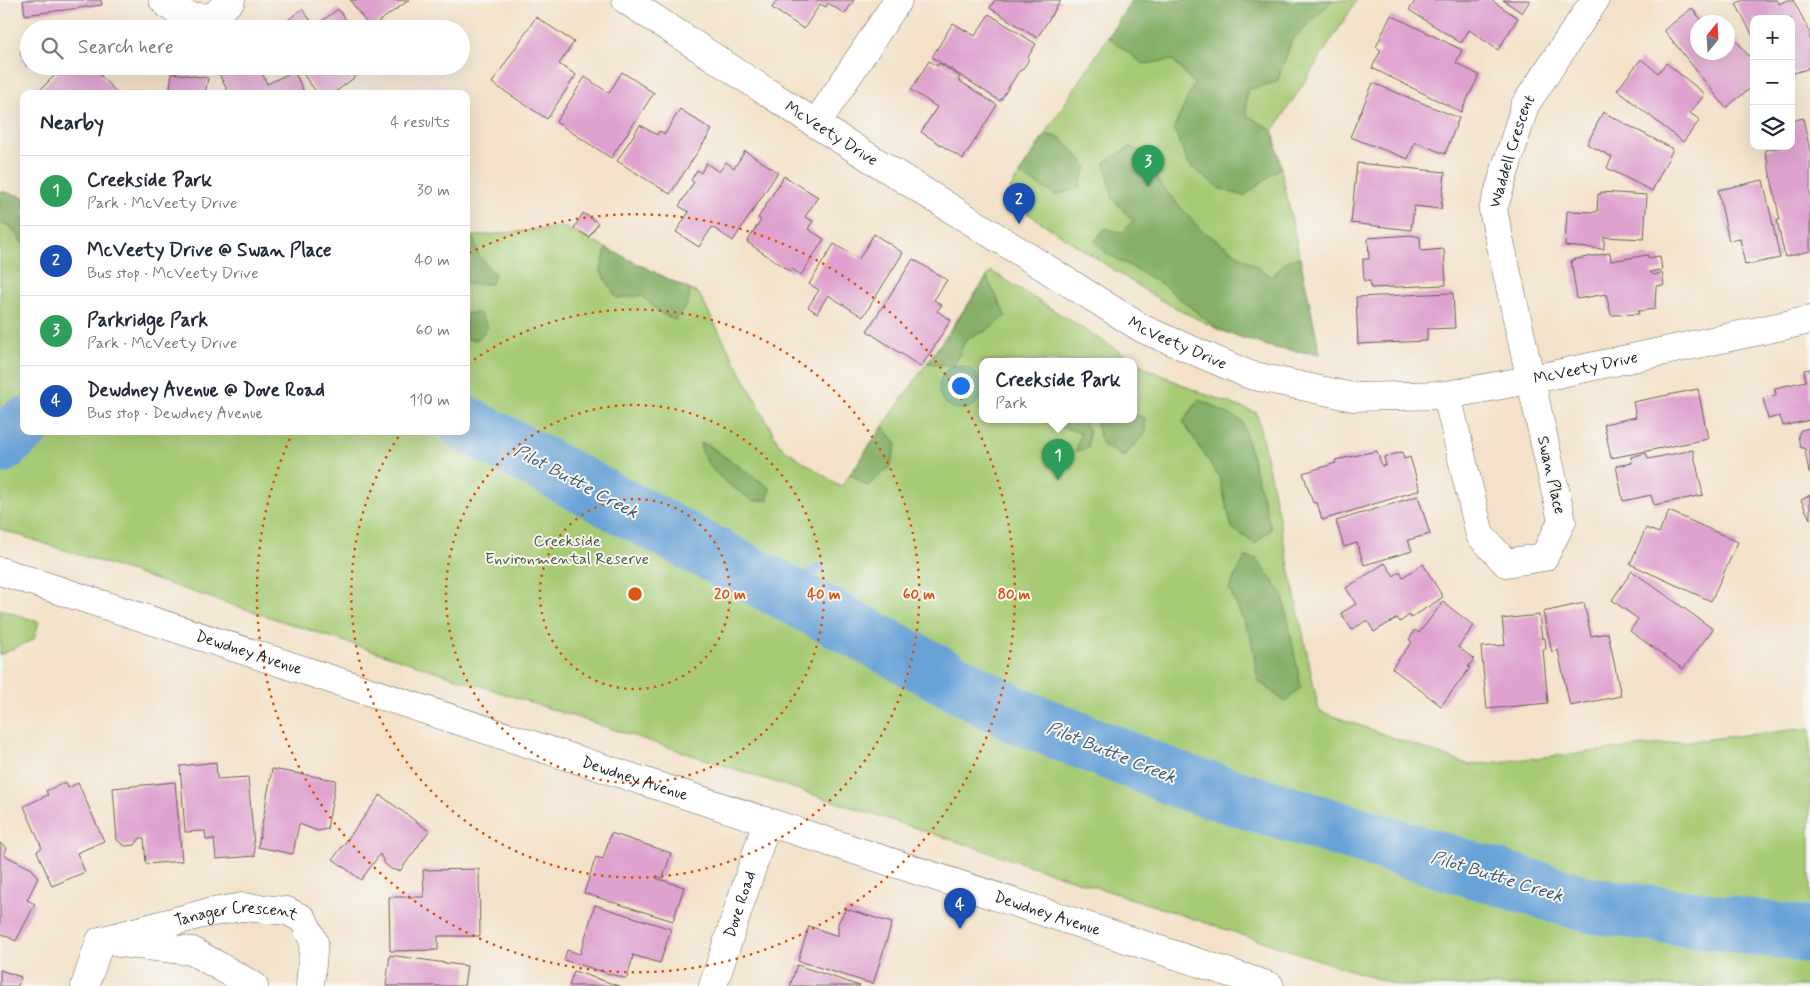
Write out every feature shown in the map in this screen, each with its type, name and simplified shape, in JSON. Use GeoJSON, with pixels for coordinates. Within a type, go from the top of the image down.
{"type":"FeatureCollection","features":[{"type":"Feature","properties":{"kind":"street"},"geometry":{"type":"LineString","coordinates":[[164,0],[174,10],[193,18],[213,17],[231,0]]}},
{"type":"Feature","properties":{"kind":"street","name":"McVeety Drive"},"geometry":{"type":"LineString","coordinates":[[626,0],[816,124],[1143,329],[1259,377],[1353,397],[1447,395],[1529,380],[1810,320]]}},
{"type":"Feature","properties":{"kind":"street"},"geometry":{"type":"LineString","coordinates":[[816,124],[898,0]]}},
{"type":"Feature","properties":{"kind":"street","name":"Waddell Crescent"},"geometry":{"type":"LineString","coordinates":[[1529,380],[1493,210],[1525,105],[1596,0]]}},
{"type":"Feature","properties":{"kind":"street","name":"Swan Place"},"geometry":{"type":"LineString","coordinates":[[1447,395],[1480,535],[1506,563],[1544,557],[1562,521],[1529,380]]}},
{"type":"Feature","properties":{"kind":"street","name":"Dewdney Avenue"},"geometry":{"type":"LineString","coordinates":[[0,570],[1270,986]]}},
{"type":"Feature","properties":{"kind":"street","name":"Dove Road"},"geometry":{"type":"LineString","coordinates":[[713,986],[767,822]]}},
{"type":"Feature","properties":{"kind":"street","name":"Tanager Crescent"},"geometry":{"type":"LineString","coordinates":[[100,941],[202,914],[242,907],[287,911],[303,919],[314,942],[310,986]]}},
{"type":"Feature","properties":{"kind":"street"},"geometry":{"type":"LineString","coordinates":[[85,986],[100,941]]}},
{"type":"Feature","properties":{"kind":"street","name":"Tanager Crescent"},"geometry":{"type":"LineString","coordinates":[[100,941],[192,951],[254,986]]}},
{"type":"Feature","properties":{"kind":"green space"},"geometry":{"type":"Polygon","coordinates":[[[1132,0],[1357,0],[1273,131],[1320,354],[1274,348],[1219,330],[1157,298],[1004,198],[1132,0]]]}},
{"type":"Feature","properties":{"kind":"green space"},"geometry":{"type":"Polygon","coordinates":[[[1132,0],[1279,0],[1294,4],[1297,0],[1333,0],[1292,40],[1277,82],[1247,90],[1246,114],[1273,131],[1281,167],[1244,196],[1220,189],[1188,164],[1174,128],[1194,84],[1173,60],[1143,64],[1108,37],[1132,0]]]}},
{"type":"Feature","properties":{"kind":"green space"},"geometry":{"type":"Polygon","coordinates":[[[1045,134],[1061,138],[1087,166],[1079,188],[1056,195],[1019,174],[1045,134]]]}},
{"type":"Feature","properties":{"kind":"green space"},"geometry":{"type":"Polygon","coordinates":[[[1130,147],[1143,152],[1160,184],[1201,230],[1272,277],[1287,261],[1300,257],[1320,354],[1274,348],[1219,330],[1159,282],[1106,253],[1095,241],[1105,228],[1122,233],[1133,221],[1113,199],[1105,162],[1130,147]]]}},
{"type":"Feature","properties":{"kind":"green space","name":"Creekside Environmental Reserve"},"geometry":{"type":"Polygon","coordinates":[[[0,191],[20,196],[20,435],[470,435],[470,237],[563,227],[699,294],[780,446],[841,487],[991,271],[1130,358],[979,358],[979,423],[1137,423],[1137,362],[1196,391],[1257,413],[1319,711],[1470,765],[1810,728],[1810,986],[1399,986],[0,529],[0,191]]]}},
{"type":"Feature","properties":{"kind":"green space"},"geometry":{"type":"Polygon","coordinates":[[[0,191],[20,196],[20,240],[10,226],[0,224],[0,191]]]}},
{"type":"Feature","properties":{"kind":"green space"},"geometry":{"type":"Polygon","coordinates":[[[470,236],[473,236],[478,255],[495,274],[491,284],[470,284],[470,236]]]}},
{"type":"Feature","properties":{"kind":"green space"},"geometry":{"type":"Polygon","coordinates":[[[606,248],[690,290],[688,304],[675,320],[660,313],[642,296],[617,298],[601,272],[606,248]]]}},
{"type":"Feature","properties":{"kind":"green space"},"geometry":{"type":"Polygon","coordinates":[[[987,278],[1006,316],[986,331],[966,339],[954,366],[927,363],[987,278]]]}},
{"type":"Feature","properties":{"kind":"green space"},"geometry":{"type":"Polygon","coordinates":[[[470,313],[479,313],[488,327],[477,340],[470,339],[470,313]]]}},
{"type":"Feature","properties":{"kind":"green space"},"geometry":{"type":"Polygon","coordinates":[[[1199,399],[1242,421],[1271,529],[1255,544],[1232,528],[1219,477],[1183,422],[1199,399]]]}},
{"type":"Feature","properties":{"kind":"green space"},"geometry":{"type":"Polygon","coordinates":[[[1137,416],[1144,417],[1146,432],[1124,457],[1102,445],[1096,423],[1137,423],[1137,416]]]}},
{"type":"Feature","properties":{"kind":"green space"},"geometry":{"type":"Polygon","coordinates":[[[1048,423],[1084,423],[1089,432],[1088,448],[1075,452],[1081,433],[1048,423]]]}},
{"type":"Feature","properties":{"kind":"green space"},"geometry":{"type":"Polygon","coordinates":[[[883,426],[897,444],[889,468],[867,486],[850,474],[883,426]]]}},
{"type":"Feature","properties":{"kind":"green space"},"geometry":{"type":"Polygon","coordinates":[[[700,443],[708,445],[770,488],[768,500],[753,501],[720,477],[707,462],[700,443]]]}},
{"type":"Feature","properties":{"kind":"green space"},"geometry":{"type":"Polygon","coordinates":[[[1245,557],[1257,559],[1283,595],[1301,687],[1285,702],[1258,681],[1251,637],[1229,589],[1245,557]]]}},
{"type":"Feature","properties":{"kind":"green space"},"geometry":{"type":"Polygon","coordinates":[[[0,609],[39,622],[34,639],[0,655],[0,609]]]}},
{"type":"Feature","properties":{"kind":"building"},"geometry":{"type":"Polygon","coordinates":[[[23,0],[101,0],[102,5],[25,15],[23,0]]]}},
{"type":"Feature","properties":{"kind":"building"},"geometry":{"type":"Polygon","coordinates":[[[350,0],[409,0],[381,20],[364,20],[350,0]]]}},
{"type":"Feature","properties":{"kind":"building"},"geometry":{"type":"Polygon","coordinates":[[[777,0],[854,0],[845,14],[828,3],[826,7],[820,4],[804,29],[772,8],[777,0]]]}},
{"type":"Feature","properties":{"kind":"building"},"geometry":{"type":"Polygon","coordinates":[[[995,0],[1061,0],[1037,38],[990,8],[995,0]]]}},
{"type":"Feature","properties":{"kind":"building"},"geometry":{"type":"Polygon","coordinates":[[[1416,0],[1491,0],[1518,18],[1498,50],[1469,30],[1461,43],[1409,10],[1416,0]]]}},
{"type":"Feature","properties":{"kind":"building"},"geometry":{"type":"Polygon","coordinates":[[[1503,0],[1530,0],[1522,13],[1503,0]]]}},
{"type":"Feature","properties":{"kind":"building"},"geometry":{"type":"Polygon","coordinates":[[[1743,0],[1777,0],[1779,4],[1787,0],[1793,0],[1810,32],[1810,64],[1807,69],[1795,73],[1795,15],[1750,15],[1750,30],[1736,4],[1743,0]]]}},
{"type":"Feature","properties":{"kind":"building"},"geometry":{"type":"Polygon","coordinates":[[[1692,8],[1698,15],[1690,15],[1690,60],[1735,60],[1735,39],[1750,58],[1750,88],[1726,108],[1664,30],[1692,8]]]}},
{"type":"Feature","properties":{"kind":"building"},"geometry":{"type":"Polygon","coordinates":[[[302,9],[310,20],[288,20],[302,9]]]}},
{"type":"Feature","properties":{"kind":"building"},"geometry":{"type":"Polygon","coordinates":[[[338,9],[346,20],[323,20],[338,9]]]}},
{"type":"Feature","properties":{"kind":"building"},"geometry":{"type":"Polygon","coordinates":[[[989,14],[1036,44],[1028,57],[1028,61],[1022,70],[1019,71],[1000,101],[932,57],[953,23],[975,36],[989,14]]]}},
{"type":"Feature","properties":{"kind":"building"},"geometry":{"type":"Polygon","coordinates":[[[1391,15],[1462,50],[1456,63],[1479,75],[1461,112],[1372,68],[1381,50],[1376,47],[1391,15]]]}},
{"type":"Feature","properties":{"kind":"building"},"geometry":{"type":"Polygon","coordinates":[[[536,17],[574,42],[559,64],[576,75],[547,119],[492,83],[536,17]]]}},
{"type":"Feature","properties":{"kind":"building"},"geometry":{"type":"Polygon","coordinates":[[[1641,59],[1658,73],[1666,63],[1705,94],[1690,113],[1700,120],[1683,142],[1617,90],[1641,59]]]}},
{"type":"Feature","properties":{"kind":"building"},"geometry":{"type":"Polygon","coordinates":[[[929,61],[937,66],[939,63],[960,77],[958,80],[997,105],[963,159],[921,132],[937,107],[911,90],[929,61]]]}},
{"type":"Feature","properties":{"kind":"building"},"geometry":{"type":"Polygon","coordinates":[[[622,72],[654,93],[611,158],[556,122],[585,77],[609,93],[622,72]]]}},
{"type":"Feature","properties":{"kind":"building"},"geometry":{"type":"Polygon","coordinates":[[[55,75],[100,75],[114,90],[40,90],[55,75]]]}},
{"type":"Feature","properties":{"kind":"building"},"geometry":{"type":"Polygon","coordinates":[[[172,75],[208,78],[206,90],[170,90],[172,75]]]}},
{"type":"Feature","properties":{"kind":"building"},"geometry":{"type":"Polygon","coordinates":[[[220,75],[263,75],[267,84],[286,75],[296,75],[303,90],[227,90],[220,75]]]}},
{"type":"Feature","properties":{"kind":"building"},"geometry":{"type":"Polygon","coordinates":[[[304,75],[357,75],[338,90],[315,90],[304,75]]]}},
{"type":"Feature","properties":{"kind":"building"},"geometry":{"type":"Polygon","coordinates":[[[1373,83],[1459,118],[1445,154],[1415,142],[1408,159],[1350,137],[1373,83]]]}},
{"type":"Feature","properties":{"kind":"building"},"geometry":{"type":"Polygon","coordinates":[[[680,109],[712,130],[670,194],[617,161],[640,125],[657,135],[659,131],[665,134],[680,109]]]}},
{"type":"Feature","properties":{"kind":"building"},"geometry":{"type":"Polygon","coordinates":[[[1603,112],[1673,149],[1652,191],[1607,168],[1612,157],[1587,144],[1603,112]]]}},
{"type":"Feature","properties":{"kind":"building"},"geometry":{"type":"Polygon","coordinates":[[[1803,118],[1810,151],[1810,251],[1785,257],[1777,220],[1780,220],[1765,150],[1795,150],[1795,120],[1803,118]]]}},
{"type":"Feature","properties":{"kind":"building"},"geometry":{"type":"Polygon","coordinates":[[[745,151],[778,172],[733,241],[712,227],[699,247],[676,232],[689,212],[679,206],[694,182],[691,180],[697,170],[701,173],[706,163],[719,172],[726,162],[734,168],[745,151]]]}},
{"type":"Feature","properties":{"kind":"building"},"geometry":{"type":"Polygon","coordinates":[[[1357,163],[1445,172],[1441,209],[1414,206],[1411,230],[1351,223],[1357,163]]]}},
{"type":"Feature","properties":{"kind":"building"},"geometry":{"type":"Polygon","coordinates":[[[784,176],[818,197],[805,217],[813,221],[808,229],[824,239],[801,275],[792,269],[791,272],[747,242],[761,220],[758,218],[784,176]]]}},
{"type":"Feature","properties":{"kind":"building"},"geometry":{"type":"Polygon","coordinates":[[[1763,180],[1780,258],[1745,265],[1740,239],[1729,241],[1718,190],[1763,180]]]}},
{"type":"Feature","properties":{"kind":"building"},"geometry":{"type":"Polygon","coordinates":[[[1601,192],[1647,195],[1644,239],[1604,237],[1604,249],[1565,246],[1567,211],[1597,212],[1598,194],[1601,194],[1601,192]]]}},
{"type":"Feature","properties":{"kind":"building"},"geometry":{"type":"Polygon","coordinates":[[[583,213],[598,223],[589,237],[574,228],[583,213]]]}},
{"type":"Feature","properties":{"kind":"building"},"geometry":{"type":"Polygon","coordinates":[[[874,234],[903,253],[863,317],[828,295],[817,313],[808,307],[819,290],[809,284],[834,244],[859,259],[874,234]]]}},
{"type":"Feature","properties":{"kind":"building"},"geometry":{"type":"Polygon","coordinates":[[[1411,235],[1420,237],[1421,251],[1444,249],[1446,285],[1371,288],[1370,281],[1364,281],[1363,259],[1369,259],[1368,238],[1411,235]]]}},
{"type":"Feature","properties":{"kind":"building"},"geometry":{"type":"Polygon","coordinates":[[[1610,253],[1611,261],[1648,255],[1648,258],[1660,256],[1662,270],[1650,272],[1654,275],[1662,273],[1664,285],[1656,286],[1655,309],[1638,311],[1639,314],[1611,315],[1606,294],[1577,299],[1571,260],[1610,253]]]}},
{"type":"Feature","properties":{"kind":"building"},"geometry":{"type":"Polygon","coordinates":[[[913,259],[947,280],[934,300],[942,305],[937,311],[951,320],[921,367],[867,331],[913,259]]]}},
{"type":"Feature","properties":{"kind":"building"},"geometry":{"type":"Polygon","coordinates":[[[1453,293],[1455,328],[1427,329],[1427,341],[1358,344],[1356,297],[1453,293]]]}},
{"type":"Feature","properties":{"kind":"building"},"geometry":{"type":"Polygon","coordinates":[[[1810,369],[1810,420],[1783,426],[1780,416],[1768,419],[1763,398],[1776,395],[1775,388],[1806,381],[1804,370],[1810,369]]]}},
{"type":"Feature","properties":{"kind":"building"},"geometry":{"type":"Polygon","coordinates":[[[1698,389],[1708,439],[1611,458],[1604,424],[1636,417],[1633,402],[1698,389]]]}},
{"type":"Feature","properties":{"kind":"building"},"geometry":{"type":"Polygon","coordinates":[[[1810,428],[1809,473],[1805,449],[1800,447],[1798,435],[1801,430],[1810,428]]]}},
{"type":"Feature","properties":{"kind":"building"},"geometry":{"type":"Polygon","coordinates":[[[1693,450],[1703,495],[1654,505],[1651,495],[1623,501],[1616,466],[1632,463],[1631,457],[1646,453],[1648,459],[1693,450]]]}},
{"type":"Feature","properties":{"kind":"building"},"geometry":{"type":"Polygon","coordinates":[[[1377,451],[1382,466],[1386,465],[1384,457],[1402,452],[1404,459],[1410,457],[1420,490],[1322,520],[1317,502],[1313,503],[1303,473],[1336,463],[1335,460],[1377,451]]]}},
{"type":"Feature","properties":{"kind":"building"},"geometry":{"type":"Polygon","coordinates":[[[1810,495],[1810,519],[1801,500],[1810,495]]]}},
{"type":"Feature","properties":{"kind":"building"},"geometry":{"type":"Polygon","coordinates":[[[1418,496],[1430,534],[1408,540],[1412,551],[1364,565],[1357,543],[1344,547],[1336,521],[1418,496]]]}},
{"type":"Feature","properties":{"kind":"building"},"geometry":{"type":"Polygon","coordinates":[[[1669,511],[1738,542],[1711,601],[1630,564],[1646,528],[1659,533],[1669,511]]]}},
{"type":"Feature","properties":{"kind":"building"},"geometry":{"type":"Polygon","coordinates":[[[1385,563],[1394,576],[1400,571],[1403,577],[1423,564],[1443,597],[1411,618],[1409,615],[1400,622],[1397,618],[1374,632],[1367,620],[1352,630],[1341,613],[1356,604],[1346,588],[1385,563]]]}},
{"type":"Feature","properties":{"kind":"building"},"geometry":{"type":"Polygon","coordinates":[[[1632,571],[1713,629],[1683,669],[1630,631],[1638,619],[1612,600],[1632,571]]]}},
{"type":"Feature","properties":{"kind":"building"},"geometry":{"type":"Polygon","coordinates":[[[1443,602],[1474,626],[1458,647],[1474,659],[1468,667],[1470,668],[1441,706],[1392,668],[1412,642],[1409,640],[1415,630],[1419,633],[1443,602]]]}},
{"type":"Feature","properties":{"kind":"building"},"geometry":{"type":"Polygon","coordinates":[[[1584,603],[1591,636],[1608,633],[1621,696],[1570,706],[1558,650],[1552,652],[1543,612],[1584,603]]]}},
{"type":"Feature","properties":{"kind":"building"},"geometry":{"type":"Polygon","coordinates":[[[1539,615],[1542,639],[1545,638],[1546,649],[1543,649],[1548,703],[1487,709],[1481,647],[1505,645],[1502,619],[1539,615]]]}},
{"type":"Feature","properties":{"kind":"building"},"geometry":{"type":"Polygon","coordinates":[[[216,762],[217,779],[248,777],[255,856],[216,859],[214,839],[206,840],[205,831],[185,832],[180,766],[216,762]]]}},
{"type":"Feature","properties":{"kind":"building"},"geometry":{"type":"Polygon","coordinates":[[[272,769],[336,780],[327,829],[318,831],[299,824],[293,854],[258,847],[272,769]]]}},
{"type":"Feature","properties":{"kind":"building"},"geometry":{"type":"Polygon","coordinates":[[[66,782],[68,788],[78,783],[104,841],[77,853],[85,872],[52,886],[37,851],[42,848],[24,806],[48,795],[46,791],[66,782]]]}},
{"type":"Feature","properties":{"kind":"building"},"geometry":{"type":"Polygon","coordinates":[[[175,782],[182,861],[146,864],[144,838],[140,838],[135,845],[125,846],[117,840],[113,788],[175,782]]]}},
{"type":"Feature","properties":{"kind":"building"},"geometry":{"type":"Polygon","coordinates":[[[380,795],[429,831],[400,871],[391,869],[385,864],[380,854],[361,880],[333,859],[380,795]]]}},
{"type":"Feature","properties":{"kind":"building"},"geometry":{"type":"Polygon","coordinates":[[[611,833],[671,853],[663,878],[657,876],[656,878],[684,887],[673,921],[584,893],[596,857],[603,859],[611,833]]]}},
{"type":"Feature","properties":{"kind":"building"},"geometry":{"type":"Polygon","coordinates":[[[0,843],[7,848],[4,855],[32,869],[38,878],[27,900],[35,904],[16,941],[0,933],[0,843]]]}},
{"type":"Feature","properties":{"kind":"building"},"geometry":{"type":"Polygon","coordinates":[[[479,869],[480,936],[438,936],[438,950],[390,951],[389,897],[424,897],[423,870],[479,869]]]}},
{"type":"Feature","properties":{"kind":"building"},"geometry":{"type":"Polygon","coordinates":[[[595,905],[671,929],[660,963],[632,955],[627,978],[624,978],[564,960],[567,950],[580,954],[595,905]]]}},
{"type":"Feature","properties":{"kind":"building"},"geometry":{"type":"Polygon","coordinates":[[[846,909],[892,923],[873,984],[798,961],[809,926],[838,936],[838,923],[846,909]]]}},
{"type":"Feature","properties":{"kind":"building"},"geometry":{"type":"Polygon","coordinates":[[[390,955],[467,966],[464,986],[386,986],[390,955]]]}},
{"type":"Feature","properties":{"kind":"building"},"geometry":{"type":"Polygon","coordinates":[[[797,965],[860,986],[790,986],[797,965]]]}},
{"type":"Feature","properties":{"kind":"building"},"geometry":{"type":"Polygon","coordinates":[[[0,970],[21,977],[18,986],[0,986],[0,970]]]}},
{"type":"Feature","properties":{"kind":"building"},"geometry":{"type":"Polygon","coordinates":[[[574,971],[619,986],[569,986],[574,971]]]}},
{"type":"Feature","properties":{"kind":"waterway","name":"Pilot Butte Creek"},"geometry":{"type":"LineString","coordinates":[[470,426],[1017,715],[1184,782],[1589,905],[1810,935]]}},
{"type":"Feature","properties":{"kind":"waterway","name":"Pilot Butte Creek"},"geometry":{"type":"LineString","coordinates":[[0,446],[20,428]]}},
{"type":"Feature","properties":{"kind":"waterway"},"geometry":{"type":"LineString","coordinates":[[764,581],[780,583],[794,581],[820,567]]}},
{"type":"Feature","properties":{"kind":"place","name":"Parkridge Park"},"geometry":{"type":"Point","coordinates":[1148,186]}},
{"type":"Feature","properties":{"kind":"place","name":"McVeety Drive @ Swan Place"},"geometry":{"type":"Point","coordinates":[1019,224]}},
{"type":"Feature","properties":{"kind":"place","name":"Creekside Park"},"geometry":{"type":"Point","coordinates":[1058,480]}},
{"type":"Feature","properties":{"kind":"place","name":"Dewdney Avenue @ Dove Road"},"geometry":{"type":"Point","coordinates":[960,929]}}]}
